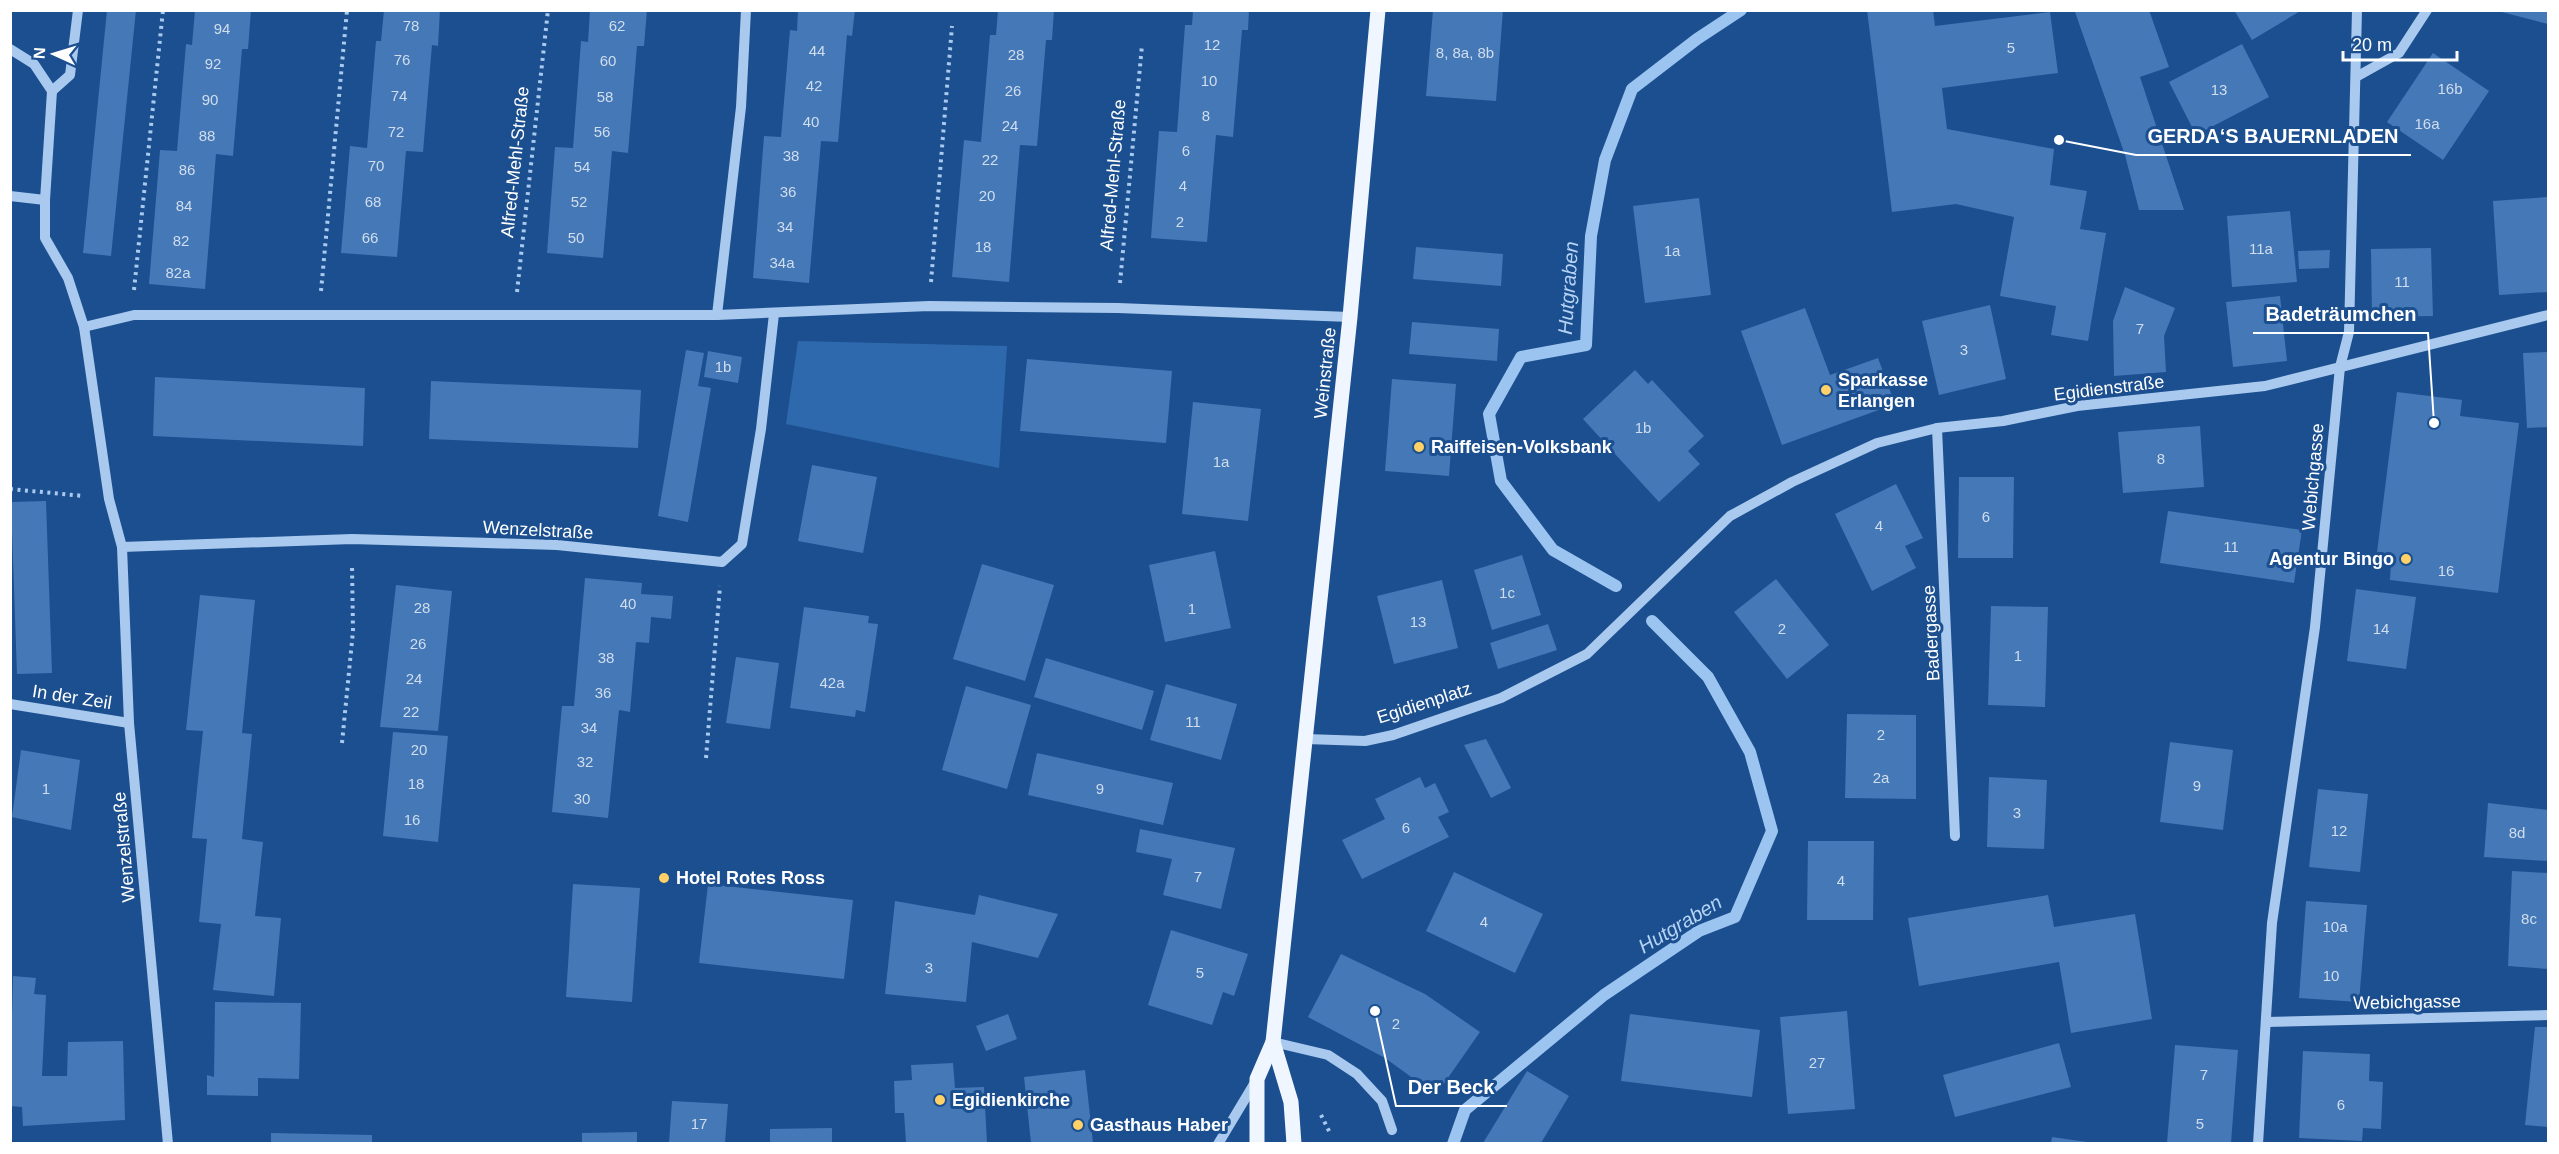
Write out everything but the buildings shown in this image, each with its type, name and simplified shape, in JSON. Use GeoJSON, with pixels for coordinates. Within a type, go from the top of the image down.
{"type":"FeatureCollection","features":[{"type":"Feature","properties":{"kind":"main road","name":"Weinstraße"},"geometry":{"type":"LineString","coordinates":[[1306,739],[1350,317],[1378,10]]}},
{"type":"Feature","properties":{"kind":"main road"},"geometry":{"type":"LineString","coordinates":[[1257,1143],[1257,1079],[1273,1042],[1306,739]]}},
{"type":"Feature","properties":{"kind":"main road"},"geometry":{"type":"LineString","coordinates":[[1273,1042],[1291,1102],[1294,1143]]}},
{"type":"Feature","properties":{"kind":"street"},"geometry":{"type":"LineString","coordinates":[[10,49],[34,64],[52,91],[70,75],[78,10]]}},
{"type":"Feature","properties":{"kind":"street"},"geometry":{"type":"LineString","coordinates":[[717,315],[741,107],[746,10]]}},
{"type":"Feature","properties":{"kind":"street","name":"Webichgasse"},"geometry":{"type":"LineString","coordinates":[[2258,1143],[2272,923],[2315,627],[2340,367],[2349,332],[2356,10]]}},
{"type":"Feature","properties":{"kind":"street"},"geometry":{"type":"LineString","coordinates":[[2356,77],[2399,53],[2427,10]]}},
{"type":"Feature","properties":{"kind":"street","name":"Wenzelstraße"},"geometry":{"type":"LineString","coordinates":[[52,91],[45,200],[45,238],[68,278],[84,327],[109,498],[122,547],[129,723],[168,1143]]}},
{"type":"Feature","properties":{"kind":"street"},"geometry":{"type":"LineString","coordinates":[[10,196],[45,200]]}},
{"type":"Feature","properties":{"kind":"street"},"geometry":{"type":"LineString","coordinates":[[84,327],[134,315],[515,317],[717,315],[929,306],[1118,308],[1350,317]]}},
{"type":"Feature","properties":{"kind":"street"},"geometry":{"type":"LineString","coordinates":[[722,562],[742,544],[761,429],[774,314]]}},
{"type":"Feature","properties":{"kind":"street","name":"Egidienstraße"},"geometry":{"type":"LineString","coordinates":[[1697,548],[1730,516],[1791,482],[1877,443],[1937,428],[2003,421],[2077,406],[2265,386],[2548,315]]}},
{"type":"Feature","properties":{"kind":"street","name":"Badergasse"},"geometry":{"type":"LineString","coordinates":[[1937,428],[1955,836]]}},
{"type":"Feature","properties":{"kind":"street","name":"Wenzelstraße"},"geometry":{"type":"LineString","coordinates":[[122,547],[352,539],[557,545],[722,562]]}},
{"type":"Feature","properties":{"kind":"street","name":"Egidienplatz"},"geometry":{"type":"LineString","coordinates":[[1306,739],[1365,741],[1393,735],[1501,698],[1587,654],[1697,548]]}},
{"type":"Feature","properties":{"kind":"street","name":"In der Zeil"},"geometry":{"type":"LineString","coordinates":[[10,704],[129,723]]}},
{"type":"Feature","properties":{"kind":"street","name":"Webichgasse"},"geometry":{"type":"LineString","coordinates":[[2266,1022],[2548,1015]]}},
{"type":"Feature","properties":{"kind":"street"},"geometry":{"type":"LineString","coordinates":[[1273,1042],[1328,1055],[1357,1074],[1382,1101],[1392,1130]]}},
{"type":"Feature","properties":{"kind":"street"},"geometry":{"type":"LineString","coordinates":[[1218,1143],[1257,1079]]}},
{"type":"Feature","properties":{"kind":"path"},"geometry":{"type":"LineString","coordinates":[[134,315],[164,10]]}},
{"type":"Feature","properties":{"kind":"path"},"geometry":{"type":"LineString","coordinates":[[319,316],[347,10]]}},
{"type":"Feature","properties":{"kind":"path","name":"Alfred-Mehl-Straße"},"geometry":{"type":"LineString","coordinates":[[515,317],[548,10]]}},
{"type":"Feature","properties":{"kind":"path"},"geometry":{"type":"LineString","coordinates":[[929,306],[952,26]]}},
{"type":"Feature","properties":{"kind":"path","name":"Alfred-Mehl-Straße"},"geometry":{"type":"LineString","coordinates":[[1118,308],[1142,45]]}},
{"type":"Feature","properties":{"kind":"path"},"geometry":{"type":"LineString","coordinates":[[10,489],[109,498]]}},
{"type":"Feature","properties":{"kind":"path"},"geometry":{"type":"LineString","coordinates":[[342,743],[353,631],[352,539]]}},
{"type":"Feature","properties":{"kind":"path"},"geometry":{"type":"LineString","coordinates":[[706,758],[722,562]]}},
{"type":"Feature","properties":{"kind":"shaded area"},"geometry":{"type":"Polygon","coordinates":[[[798,341],[1007,346],[999,468],[786,424],[798,341]]]}},
{"type":"Feature","properties":{"kind":"waterway","name":"Hutgraben"},"geometry":{"type":"LineString","coordinates":[[1616,586],[1553,550],[1501,481],[1489,414],[1521,357],[1586,345],[1591,236],[1605,160],[1632,89],[1697,39],[1741,10]]}},
{"type":"Feature","properties":{"kind":"waterway","name":"Hutgraben"},"geometry":{"type":"LineString","coordinates":[[1453,1144],[1465,1110],[1604,995],[1699,931],[1735,917],[1772,831],[1750,752],[1708,677],[1652,621]]}},
{"type":"Feature","properties":{"kind":"place","name":"GERDA‘S BAUERNLADEN"},"geometry":{"type":"Point","coordinates":[2059,140]}},
{"type":"Feature","properties":{"kind":"place","name":"Sparkasse Erlangen"},"geometry":{"type":"Point","coordinates":[1826,390]}},
{"type":"Feature","properties":{"kind":"place","name":"Badeträumchen"},"geometry":{"type":"Point","coordinates":[2434,423]}},
{"type":"Feature","properties":{"kind":"place","name":"Raiffeisen-Volksbank"},"geometry":{"type":"Point","coordinates":[1419,447]}},
{"type":"Feature","properties":{"kind":"place","name":"Agentur Bingo"},"geometry":{"type":"Point","coordinates":[2406,559]}},
{"type":"Feature","properties":{"kind":"place","name":"Hotel Rotes Ross"},"geometry":{"type":"Point","coordinates":[664,878]}},
{"type":"Feature","properties":{"kind":"place","name":"Der Beck"},"geometry":{"type":"Point","coordinates":[1375,1011]}},
{"type":"Feature","properties":{"kind":"place","name":"Egidienkirche"},"geometry":{"type":"Point","coordinates":[940,1100]}},
{"type":"Feature","properties":{"kind":"place","name":"Gasthaus Haber"},"geometry":{"type":"Point","coordinates":[1078,1125]}}]}
